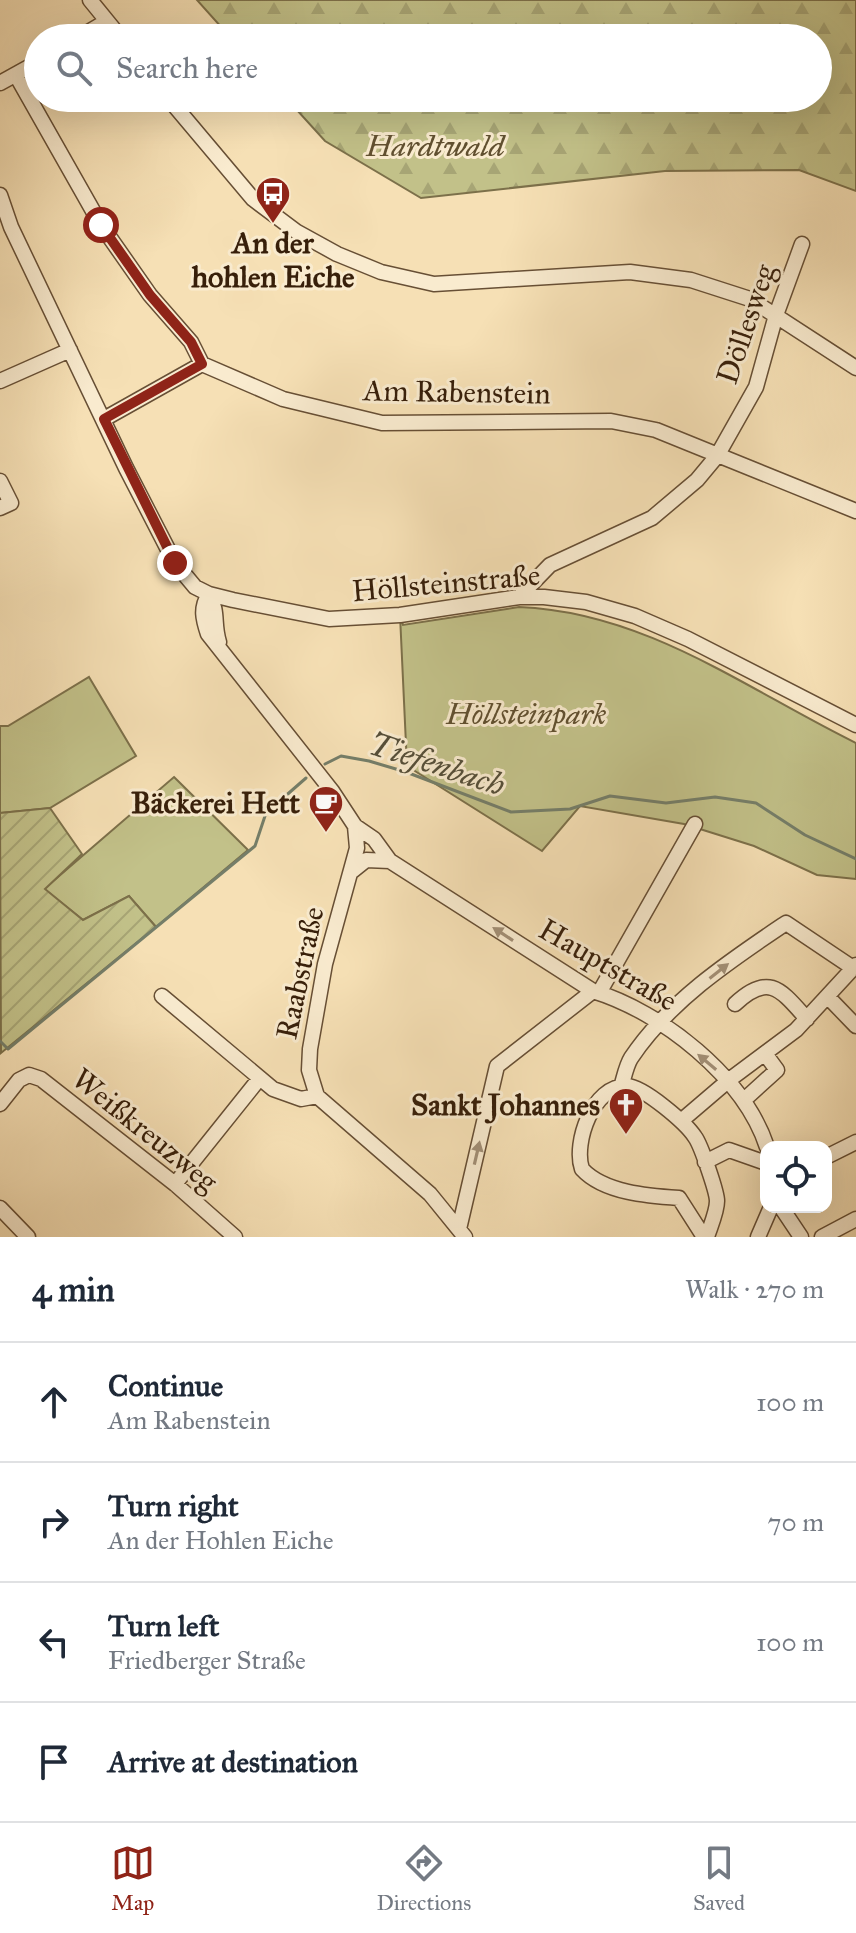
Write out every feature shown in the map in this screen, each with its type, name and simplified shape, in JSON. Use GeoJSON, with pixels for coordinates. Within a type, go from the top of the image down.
{"type":"FeatureCollection","features":[{"type":"Feature","properties":{"kind":"street"},"geometry":{"type":"LineString","coordinates":[[90,0],[109,24]]}},
{"type":"Feature","properties":{"kind":"street"},"geometry":{"type":"LineString","coordinates":[[102,24],[107,21]]}},
{"type":"Feature","properties":{"kind":"street"},"geometry":{"type":"LineString","coordinates":[[0,83],[24,70]]}},
{"type":"Feature","properties":{"kind":"street"},"geometry":{"type":"LineString","coordinates":[[16,75],[24,89]]}},
{"type":"Feature","properties":{"kind":"street"},"geometry":{"type":"LineString","coordinates":[[37,112],[101,225],[150,295],[191,342],[202,364],[104,419]]}},
{"type":"Feature","properties":{"kind":"street"},"geometry":{"type":"LineString","coordinates":[[180,112],[253,199],[297,232],[337,254],[381,272],[434,284],[630,272],[691,280],[750,299],[856,368]]}},
{"type":"Feature","properties":{"kind":"street"},"geometry":{"type":"LineString","coordinates":[[0,195],[11,227],[175,563],[195,587],[209,594],[216,607],[216,631],[223,654],[332,791],[355,826]]}},
{"type":"Feature","properties":{"kind":"street","name":"Döllesweg"},"geometry":{"type":"LineString","coordinates":[[519,597],[550,565],[652,518],[697,480],[717,456],[756,387],[776,315],[802,244]]}},
{"type":"Feature","properties":{"kind":"street"},"geometry":{"type":"LineString","coordinates":[[0,381],[70,350]]}},
{"type":"Feature","properties":{"kind":"street","name":"Am Rabenstein"},"geometry":{"type":"LineString","coordinates":[[202,364],[283,399],[382,423],[611,421],[656,430],[856,511]]}},
{"type":"Feature","properties":{"kind":"street"},"geometry":{"type":"LineString","coordinates":[[0,481],[11,503],[0,508]]}},
{"type":"Feature","properties":{"kind":"street","name":"Höllsteinstraße"},"geometry":{"type":"LineString","coordinates":[[209,594],[329,619],[400,615],[519,597],[586,602],[635,616],[688,639],[856,725]]}},
{"type":"Feature","properties":{"kind":"street"},"geometry":{"type":"LineString","coordinates":[[462,1233],[497,1066],[596,992],[695,824]]}},
{"type":"Feature","properties":{"kind":"street","name":"Raabstraße"},"geometry":{"type":"LineString","coordinates":[[317,1096],[309,1070],[310,1049],[325,964],[357,848],[355,826]]}},
{"type":"Feature","properties":{"kind":"street","name":"Hauptstraße"},"geometry":{"type":"LineString","coordinates":[[355,826],[374,839],[390,861],[596,992],[628,1004],[660,1022],[729,1080],[744,1100],[764,1141]]}},
{"type":"Feature","properties":{"kind":"street"},"geometry":{"type":"LineString","coordinates":[[351,872],[366,860],[390,861]]}},
{"type":"Feature","properties":{"kind":"street"},"geometry":{"type":"LineString","coordinates":[[621,1087],[629,1061],[660,1022],[725,966],[786,923],[855,966],[807,1019],[681,1121]]}},
{"type":"Feature","properties":{"kind":"street"},"geometry":{"type":"LineString","coordinates":[[735,1004],[747,993],[766,985],[774,986],[807,1019]]}},
{"type":"Feature","properties":{"kind":"street"},"geometry":{"type":"LineString","coordinates":[[162,996],[273,1089],[301,1099],[317,1096],[430,1194],[462,1233]]}},
{"type":"Feature","properties":{"kind":"street"},"geometry":{"type":"LineString","coordinates":[[828,997],[856,1026]]}},
{"type":"Feature","properties":{"kind":"street"},"geometry":{"type":"LineString","coordinates":[[744,1100],[777,1070],[766,1055]]}},
{"type":"Feature","properties":{"kind":"street","name":"Weißkreuzweg"},"geometry":{"type":"LineString","coordinates":[[0,1104],[19,1080],[29,1075],[41,1079],[175,1184],[235,1237]]}},
{"type":"Feature","properties":{"kind":"street"},"geometry":{"type":"LineString","coordinates":[[175,1184],[259,1079]]}},
{"type":"Feature","properties":{"kind":"street"},"geometry":{"type":"LineString","coordinates":[[621,1087],[637,1089],[652,1097],[695,1135],[717,1202],[706,1237],[679,1198],[634,1193],[601,1183],[582,1169],[579,1156],[581,1138],[590,1114],[606,1096],[621,1087]]}},
{"type":"Feature","properties":{"kind":"street"},"geometry":{"type":"LineString","coordinates":[[832,1154],[856,1142]]}},
{"type":"Feature","properties":{"kind":"street"},"geometry":{"type":"LineString","coordinates":[[705,1162],[729,1150],[760,1161]]}},
{"type":"Feature","properties":{"kind":"street"},"geometry":{"type":"LineString","coordinates":[[0,1208],[28,1237]]}},
{"type":"Feature","properties":{"kind":"street"},"geometry":{"type":"LineString","coordinates":[[758,1237],[768,1213]]}},
{"type":"Feature","properties":{"kind":"street"},"geometry":{"type":"LineString","coordinates":[[785,1213],[801,1237]]}},
{"type":"Feature","properties":{"kind":"street"},"geometry":{"type":"LineString","coordinates":[[822,1237],[856,1219]]}},
{"type":"Feature","properties":{"kind":"green space","name":"Hardtwald"},"geometry":{"type":"Polygon","coordinates":[[[197,0],[856,0],[856,191],[799,170],[665,171],[421,198],[325,141],[299,112],[832,112],[832,24],[218,24],[197,0]]]}},
{"type":"Feature","properties":{"kind":"green space","name":"Höllsteinpark"},"geometry":{"type":"Polygon","coordinates":[[[519,607],[565,612],[652,638],[735,678],[856,743],[856,879],[817,875],[754,846],[684,824],[580,806],[542,851],[407,766],[400,615],[403,625],[519,607]]]}},
{"type":"Feature","properties":{"kind":"green space"},"geometry":{"type":"Polygon","coordinates":[[[89,677],[136,756],[50,808],[0,813],[0,726],[8,726],[89,677]]]}},
{"type":"Feature","properties":{"kind":"green space"},"geometry":{"type":"Polygon","coordinates":[[[174,777],[248,850],[156,927],[129,896],[83,920],[44,889],[174,777]]]}},
{"type":"Feature","properties":{"kind":"green space"},"geometry":{"type":"Polygon","coordinates":[[[50,808],[82,854],[45,889],[83,920],[129,896],[156,927],[1,1053],[0,813],[50,808]]]}},
{"type":"Feature","properties":{"kind":"waterway","name":"Tiefenbach"},"geometry":{"type":"LineString","coordinates":[[325,764],[341,756],[369,761],[511,812],[570,809],[610,796],[666,803],[715,797],[756,803],[805,835],[856,859]]}},
{"type":"Feature","properties":{"kind":"waterway","name":"Tiefenbach"},"geometry":{"type":"LineString","coordinates":[[0,1041],[8,1049],[255,846],[266,813],[306,778]]}},
{"type":"Feature","properties":{"kind":"place","name":"An der hohlen Eiche"},"geometry":{"type":"Point","coordinates":[273,225]}},
{"type":"Feature","properties":{"kind":"place","name":"Bäckerei Hett"},"geometry":{"type":"Point","coordinates":[326,834]}},
{"type":"Feature","properties":{"kind":"place","name":"Sankt Johannes"},"geometry":{"type":"Point","coordinates":[626,1136]}},
{"type":"Feature","properties":{"kind":"route"},"geometry":{"type":"LineString","coordinates":[[101,225],[150,295],[191,342],[202,364],[104,419],[175,563]]}}]}
